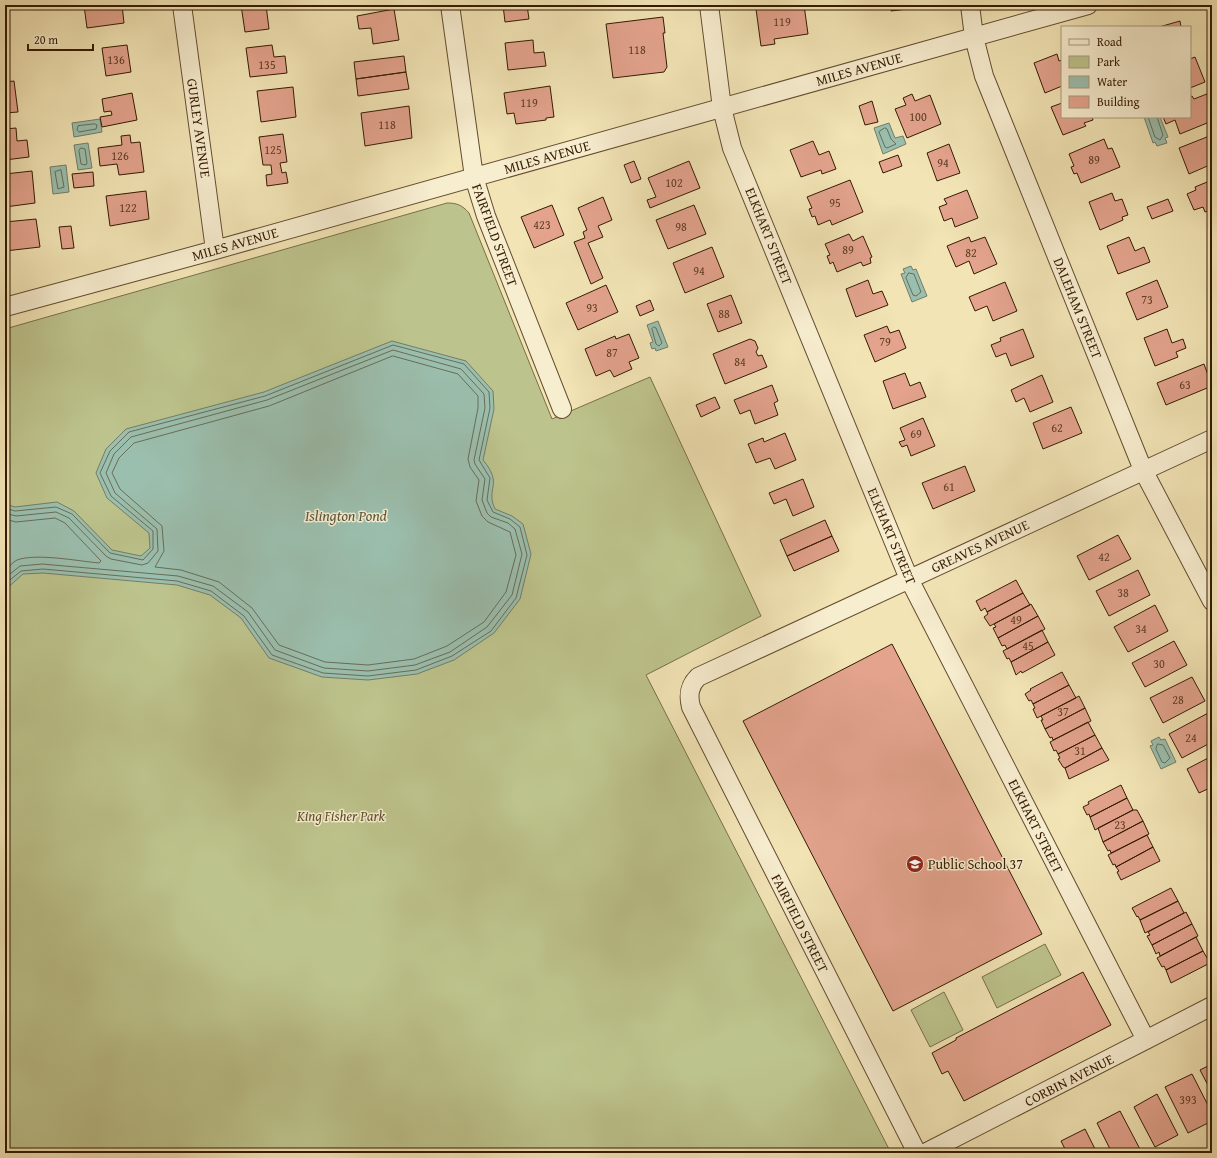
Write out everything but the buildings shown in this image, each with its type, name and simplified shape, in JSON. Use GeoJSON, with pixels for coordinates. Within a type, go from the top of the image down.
{"type":"FeatureCollection","features":[{"type":"Feature","properties":{"kind":"street","name":"GURLEY AVENUE"},"geometry":{"type":"LineString","coordinates":[[182,5],[215,250]]}},
{"type":"Feature","properties":{"kind":"street","name":"FAIRFIELD STREET"},"geometry":{"type":"LineString","coordinates":[[450,5],[474,177],[486,216],[562,409]]}},
{"type":"Feature","properties":{"kind":"street","name":"ELKHART STREET"},"geometry":{"type":"LineString","coordinates":[[709,5],[722,108],[732,148],[910,580],[1146,1040]]}},
{"type":"Feature","properties":{"kind":"street","name":"DALEHAM STREET"},"geometry":{"type":"LineString","coordinates":[[970,5],[974,37],[984,76],[1143,470],[1212,601]]}},
{"type":"Feature","properties":{"kind":"street","name":"MILES AVENUE"},"geometry":{"type":"LineString","coordinates":[[5,307],[215,250],[1088,5]]}},
{"type":"Feature","properties":{"kind":"street","name":"GREAVES AVENUE"},"geometry":{"type":"LineString","coordinates":[[689,691],[692,682],[698,677],[1212,439]]}},
{"type":"Feature","properties":{"kind":"street","name":"FAIRFIELD STREET"},"geometry":{"type":"LineString","coordinates":[[689,691],[691,707],[917,1153]]}},
{"type":"Feature","properties":{"kind":"street","name":"CORBIN AVENUE"},"geometry":{"type":"LineString","coordinates":[[925,1153],[1212,1006]]}},
{"type":"Feature","properties":{"kind":"green space","name":"King Fisher Park"},"geometry":{"type":"Polygon","coordinates":[[[447,203],[459,205],[469,213],[552,419],[650,377],[761,616],[646,675],[891,1153],[5,1153],[5,329],[447,203]]]}},
{"type":"Feature","properties":{"kind":"green space"},"geometry":{"type":"Polygon","coordinates":[[[1045,944],[1061,975],[997,1008],[982,977],[1045,944]]]}},
{"type":"Feature","properties":{"kind":"green space"},"geometry":{"type":"Polygon","coordinates":[[[944,992],[963,1030],[930,1047],[911,1010],[944,992]]]}},
{"type":"Feature","properties":{"kind":"water"},"geometry":{"type":"Polygon","coordinates":[[[1144,118],[1160,118],[1168,137],[1165,138],[1167,143],[1157,146],[1155,142],[1153,143],[1144,118]]]}},
{"type":"Feature","properties":{"kind":"water"},"geometry":{"type":"Polygon","coordinates":[[[100,119],[102,132],[74,137],[72,123],[100,119]]]}},
{"type":"Feature","properties":{"kind":"water"},"geometry":{"type":"Polygon","coordinates":[[[889,123],[895,138],[903,136],[906,144],[883,154],[874,128],[889,123]]]}},
{"type":"Feature","properties":{"kind":"water"},"geometry":{"type":"Polygon","coordinates":[[[88,143],[92,168],[78,170],[74,145],[88,143]]]}},
{"type":"Feature","properties":{"kind":"water"},"geometry":{"type":"Polygon","coordinates":[[[66,165],[69,192],[53,194],[50,167],[66,165]]]}},
{"type":"Feature","properties":{"kind":"water"},"geometry":{"type":"Polygon","coordinates":[[[911,266],[913,270],[916,269],[927,296],[912,302],[901,274],[905,273],[903,269],[911,266]]]}},
{"type":"Feature","properties":{"kind":"water"},"geometry":{"type":"Polygon","coordinates":[[[658,321],[668,347],[656,351],[655,348],[652,349],[650,343],[653,342],[647,325],[658,321]]]}},
{"type":"Feature","properties":{"kind":"water","name":"Islington Pond"},"geometry":{"type":"Polygon","coordinates":[[[392,341],[466,361],[493,391],[494,409],[483,460],[492,475],[492,502],[495,509],[512,516],[523,524],[531,554],[520,599],[494,633],[454,660],[417,674],[368,680],[322,677],[269,658],[241,618],[210,595],[177,585],[43,573],[23,574],[5,590],[5,504],[15,507],[57,502],[74,511],[112,550],[141,556],[150,548],[149,533],[107,498],[96,473],[106,449],[126,429],[264,392],[392,341]]]}},
{"type":"Feature","properties":{"kind":"water"},"geometry":{"type":"Polygon","coordinates":[[[1159,737],[1161,740],[1165,739],[1176,762],[1161,769],[1150,746],[1153,745],[1151,741],[1159,737]]]}},
{"type":"Feature","properties":{"kind":"place","name":"Public School 37"},"geometry":{"type":"Point","coordinates":[915,864]}}]}
